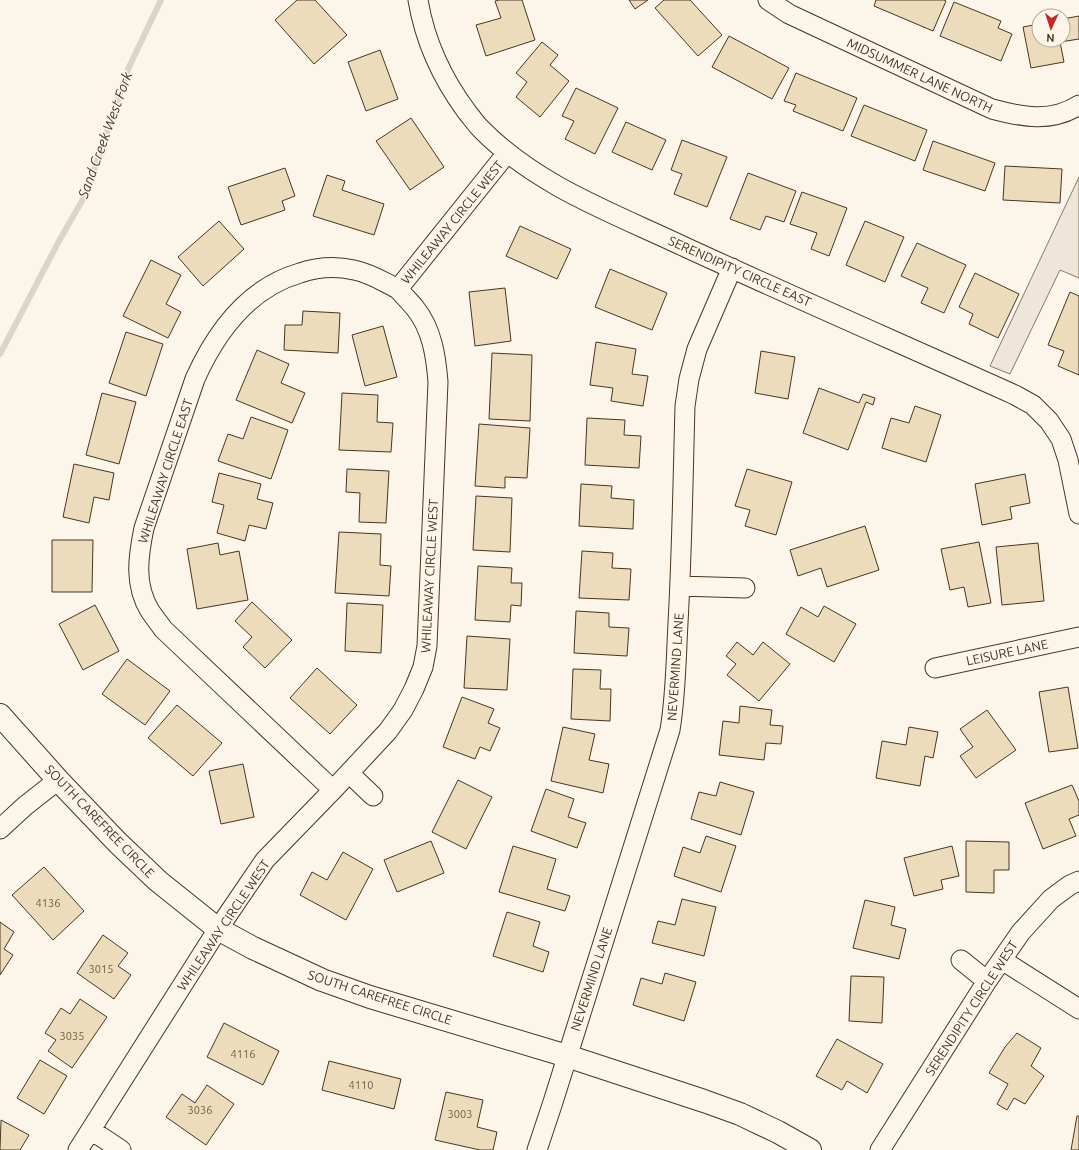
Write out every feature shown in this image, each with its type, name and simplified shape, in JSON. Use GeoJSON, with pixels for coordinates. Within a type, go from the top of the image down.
{"type":"FeatureCollection","features":[{"type":"Feature","properties":{"kind":"main road","name":"SOUTH CAREFREE CIRCLE"},"geometry":{"type":"LineString","coordinates":[[0,715],[58,780],[117,842],[158,881],[218,929],[253,948],[322,980],[370,997],[567,1056],[740,1114],[778,1132],[810,1150]]}},
{"type":"Feature","properties":{"kind":"street","name":"SERENDIPITY CIRCLE EAST"},"geometry":{"type":"LineString","coordinates":[[418,0],[424,28],[432,53],[444,77],[480,128],[507,153],[558,188],[1015,395],[1033,405],[1049,421],[1073,459],[1079,514]]}},
{"type":"Feature","properties":{"kind":"street","name":"MIDSUMMER LANE NORTH"},"geometry":{"type":"LineString","coordinates":[[768,0],[789,14],[992,109],[1036,117],[1054,116],[1072,110],[1079,105]]}},
{"type":"Feature","properties":{"kind":"street","name":"WHILEAWAY CIRCLE WEST"},"geometry":{"type":"LineString","coordinates":[[78,1150],[218,929],[265,860],[350,773],[388,731],[414,689],[423,667],[427,646],[438,382],[436,357],[429,332],[416,309],[398,289],[507,153]]}},
{"type":"Feature","properties":{"kind":"street","name":"WHILEAWAY CIRCLE EAST"},"geometry":{"type":"LineString","coordinates":[[333,790],[163,629],[150,611],[141,591],[138,573],[140,549],[144,528],[195,379],[218,336],[233,317],[251,299],[272,284],[293,275],[314,269],[327,268],[354,270],[374,276],[398,289]]}},
{"type":"Feature","properties":{"kind":"street","name":"NEVERMIND LANE"},"geometry":{"type":"LineString","coordinates":[[537,1150],[670,730],[673,708],[680,586],[685,406],[689,379],[697,349],[732,268]]}},
{"type":"Feature","properties":{"kind":"street"},"geometry":{"type":"LineString","coordinates":[[680,586],[745,588]]}},
{"type":"Feature","properties":{"kind":"street","name":"LEISURE LANE"},"geometry":{"type":"LineString","coordinates":[[935,668],[1079,637]]}},
{"type":"Feature","properties":{"kind":"street"},"geometry":{"type":"LineString","coordinates":[[350,773],[373,796]]}},
{"type":"Feature","properties":{"kind":"street"},"geometry":{"type":"LineString","coordinates":[[0,829],[24,806],[58,780]]}},
{"type":"Feature","properties":{"kind":"street","name":"SERENDIPITY CIRCLE WEST"},"geometry":{"type":"LineString","coordinates":[[880,1150],[987,981],[1021,932],[1051,899],[1079,881]]}},
{"type":"Feature","properties":{"kind":"street"},"geometry":{"type":"LineString","coordinates":[[961,960],[987,981]]}},
{"type":"Feature","properties":{"kind":"street"},"geometry":{"type":"LineString","coordinates":[[1002,960],[1079,1009]]}},
{"type":"Feature","properties":{"kind":"street"},"geometry":{"type":"LineString","coordinates":[[91,1130],[121,1150]]}},
{"type":"Feature","properties":{"kind":"shaded area"},"geometry":{"type":"Polygon","coordinates":[[[1079,177],[1079,278],[1060,270],[1010,374],[990,366],[1079,177]]]}},
{"type":"Feature","properties":{"kind":"building"},"geometry":{"type":"Polygon","coordinates":[[[297,0],[315,0],[347,35],[314,64],[275,20],[297,0]]]}},
{"type":"Feature","properties":{"kind":"building"},"geometry":{"type":"Polygon","coordinates":[[[522,0],[535,40],[486,56],[476,25],[501,18],[495,1],[522,0]]]}},
{"type":"Feature","properties":{"kind":"building"},"geometry":{"type":"Polygon","coordinates":[[[629,0],[648,0],[635,9],[629,0]]]}},
{"type":"Feature","properties":{"kind":"building"},"geometry":{"type":"Polygon","coordinates":[[[664,0],[690,0],[722,35],[698,56],[655,8],[664,0]]]}},
{"type":"Feature","properties":{"kind":"building"},"geometry":{"type":"Polygon","coordinates":[[[876,0],[946,1],[933,31],[874,6],[876,0]]]}},
{"type":"Feature","properties":{"kind":"building"},"geometry":{"type":"Polygon","coordinates":[[[954,2],[1001,21],[998,28],[1012,34],[1001,61],[940,36],[954,2]]]}},
{"type":"Feature","properties":{"kind":"building"},"geometry":{"type":"Polygon","coordinates":[[[1079,16],[1079,39],[1071,40],[1071,18],[1079,16]]]}},
{"type":"Feature","properties":{"kind":"building"},"geometry":{"type":"Polygon","coordinates":[[[1031,26],[1031,48],[1061,48],[1064,62],[1031,68],[1023,27],[1031,26]]]}},
{"type":"Feature","properties":{"kind":"building"},"geometry":{"type":"Polygon","coordinates":[[[729,36],[789,68],[772,99],[712,67],[729,36]]]}},
{"type":"Feature","properties":{"kind":"building"},"geometry":{"type":"Polygon","coordinates":[[[542,42],[558,55],[550,65],[569,81],[540,117],[516,97],[527,82],[516,73],[542,42]]]}},
{"type":"Feature","properties":{"kind":"building"},"geometry":{"type":"Polygon","coordinates":[[[380,50],[398,99],[366,111],[348,62],[380,50]]]}},
{"type":"Feature","properties":{"kind":"building"},"geometry":{"type":"Polygon","coordinates":[[[796,73],[857,98],[843,131],[793,111],[796,105],[784,101],[796,73]]]}},
{"type":"Feature","properties":{"kind":"building"},"geometry":{"type":"Polygon","coordinates":[[[576,88],[618,108],[595,154],[565,139],[574,121],[562,116],[576,88]]]}},
{"type":"Feature","properties":{"kind":"building"},"geometry":{"type":"Polygon","coordinates":[[[864,105],[927,130],[915,161],[851,136],[864,105]]]}},
{"type":"Feature","properties":{"kind":"building"},"geometry":{"type":"Polygon","coordinates":[[[411,118],[444,167],[410,190],[376,141],[411,118]]]}},
{"type":"Feature","properties":{"kind":"building"},"geometry":{"type":"Polygon","coordinates":[[[626,122],[666,140],[652,170],[612,152],[626,122]]]}},
{"type":"Feature","properties":{"kind":"building"},"geometry":{"type":"Polygon","coordinates":[[[682,140],[727,157],[707,207],[674,194],[682,174],[671,170],[682,140]]]}},
{"type":"Feature","properties":{"kind":"building"},"geometry":{"type":"Polygon","coordinates":[[[933,141],[995,163],[985,191],[923,170],[933,141]]]}},
{"type":"Feature","properties":{"kind":"building"},"geometry":{"type":"Polygon","coordinates":[[[1005,166],[1062,169],[1060,203],[1003,200],[1005,166]]]}},
{"type":"Feature","properties":{"kind":"building"},"geometry":{"type":"Polygon","coordinates":[[[285,168],[295,196],[282,201],[285,210],[241,225],[228,187],[285,168]]]}},
{"type":"Feature","properties":{"kind":"building"},"geometry":{"type":"Polygon","coordinates":[[[748,173],[796,191],[784,222],[766,216],[760,230],[730,219],[748,173]]]}},
{"type":"Feature","properties":{"kind":"building"},"geometry":{"type":"Polygon","coordinates":[[[327,175],[345,181],[342,190],[384,204],[374,235],[313,216],[327,175]]]}},
{"type":"Feature","properties":{"kind":"building"},"geometry":{"type":"Polygon","coordinates":[[[802,192],[847,208],[829,256],[811,249],[817,233],[790,224],[802,192]]]}},
{"type":"Feature","properties":{"kind":"building"},"geometry":{"type":"Polygon","coordinates":[[[219,221],[244,249],[203,286],[178,257],[219,221]]]}},
{"type":"Feature","properties":{"kind":"building"},"geometry":{"type":"Polygon","coordinates":[[[865,221],[904,237],[885,282],[846,265],[865,221]]]}},
{"type":"Feature","properties":{"kind":"building"},"geometry":{"type":"Polygon","coordinates":[[[520,226],[571,249],[557,279],[506,256],[520,226]]]}},
{"type":"Feature","properties":{"kind":"building"},"geometry":{"type":"Polygon","coordinates":[[[917,243],[966,265],[944,313],[921,303],[928,288],[901,276],[917,243]]]}},
{"type":"Feature","properties":{"kind":"building"},"geometry":{"type":"Polygon","coordinates":[[[151,260],[181,275],[166,304],[181,312],[168,338],[123,316],[151,260]]]}},
{"type":"Feature","properties":{"kind":"building"},"geometry":{"type":"Polygon","coordinates":[[[610,269],[667,293],[652,330],[595,307],[610,269]]]}},
{"type":"Feature","properties":{"kind":"building"},"geometry":{"type":"Polygon","coordinates":[[[975,273],[1019,294],[998,338],[969,324],[973,314],[959,307],[975,273]]]}},
{"type":"Feature","properties":{"kind":"building"},"geometry":{"type":"Polygon","coordinates":[[[505,288],[511,341],[475,346],[469,292],[505,288]]]}},
{"type":"Feature","properties":{"kind":"building"},"geometry":{"type":"Polygon","coordinates":[[[1070,292],[1079,296],[1079,375],[1058,366],[1064,351],[1048,345],[1070,292]]]}},
{"type":"Feature","properties":{"kind":"building"},"geometry":{"type":"Polygon","coordinates":[[[303,311],[340,313],[338,353],[284,350],[285,325],[302,325],[303,311]]]}},
{"type":"Feature","properties":{"kind":"building"},"geometry":{"type":"Polygon","coordinates":[[[383,326],[397,377],[365,386],[352,335],[383,326]]]}},
{"type":"Feature","properties":{"kind":"building"},"geometry":{"type":"Polygon","coordinates":[[[126,332],[163,344],[146,396],[109,383],[126,332]]]}},
{"type":"Feature","properties":{"kind":"building"},"geometry":{"type":"Polygon","coordinates":[[[596,342],[636,349],[632,374],[648,376],[643,406],[611,401],[613,388],[590,385],[596,342]]]}},
{"type":"Feature","properties":{"kind":"building"},"geometry":{"type":"Polygon","coordinates":[[[257,350],[289,364],[281,383],[305,393],[292,423],[236,400],[257,350]]]}},
{"type":"Feature","properties":{"kind":"building"},"geometry":{"type":"Polygon","coordinates":[[[761,351],[795,357],[788,399],[755,393],[761,351]]]}},
{"type":"Feature","properties":{"kind":"building"},"geometry":{"type":"Polygon","coordinates":[[[492,353],[532,355],[530,421],[489,419],[492,353]]]}},
{"type":"Feature","properties":{"kind":"building"},"geometry":{"type":"Polygon","coordinates":[[[819,388],[859,403],[863,394],[875,398],[873,405],[866,402],[848,450],[803,433],[819,388]]]}},
{"type":"Feature","properties":{"kind":"building"},"geometry":{"type":"Polygon","coordinates":[[[102,393],[136,402],[119,464],[86,455],[102,393]]]}},
{"type":"Feature","properties":{"kind":"building"},"geometry":{"type":"Polygon","coordinates":[[[342,393],[378,395],[377,422],[393,423],[391,452],[339,450],[342,393]]]}},
{"type":"Feature","properties":{"kind":"building"},"geometry":{"type":"Polygon","coordinates":[[[915,406],[941,415],[926,462],[882,448],[891,418],[909,423],[915,406]]]}},
{"type":"Feature","properties":{"kind":"building"},"geometry":{"type":"Polygon","coordinates":[[[251,417],[288,430],[271,479],[218,461],[228,434],[243,439],[251,417]]]}},
{"type":"Feature","properties":{"kind":"building"},"geometry":{"type":"Polygon","coordinates":[[[587,418],[625,420],[624,435],[641,436],[639,468],[585,465],[587,418]]]}},
{"type":"Feature","properties":{"kind":"building"},"geometry":{"type":"Polygon","coordinates":[[[479,424],[530,428],[527,478],[505,477],[505,488],[475,486],[479,424]]]}},
{"type":"Feature","properties":{"kind":"building"},"geometry":{"type":"Polygon","coordinates":[[[74,464],[114,473],[109,500],[94,497],[89,523],[63,517],[74,464]]]}},
{"type":"Feature","properties":{"kind":"building"},"geometry":{"type":"Polygon","coordinates":[[[347,469],[389,471],[386,523],[359,522],[360,493],[346,492],[347,469]]]}},
{"type":"Feature","properties":{"kind":"building"},"geometry":{"type":"Polygon","coordinates":[[[747,469],[792,482],[776,535],[745,526],[750,510],[735,506],[747,469]]]}},
{"type":"Feature","properties":{"kind":"building"},"geometry":{"type":"Polygon","coordinates":[[[219,473],[261,484],[257,499],[273,503],[266,529],[249,525],[245,541],[217,533],[224,505],[212,502],[219,473]]]}},
{"type":"Feature","properties":{"kind":"building"},"geometry":{"type":"Polygon","coordinates":[[[1025,474],[1030,503],[1010,507],[1012,519],[982,525],[975,484],[1025,474]]]}},
{"type":"Feature","properties":{"kind":"building"},"geometry":{"type":"Polygon","coordinates":[[[581,484],[612,486],[611,498],[634,500],[633,529],[579,526],[581,484]]]}},
{"type":"Feature","properties":{"kind":"building"},"geometry":{"type":"Polygon","coordinates":[[[476,496],[512,498],[510,552],[473,550],[476,496]]]}},
{"type":"Feature","properties":{"kind":"building"},"geometry":{"type":"Polygon","coordinates":[[[865,526],[879,570],[827,587],[821,568],[798,576],[790,550],[865,526]]]}},
{"type":"Feature","properties":{"kind":"building"},"geometry":{"type":"Polygon","coordinates":[[[339,532],[381,534],[380,565],[391,566],[389,596],[335,593],[339,532]]]}},
{"type":"Feature","properties":{"kind":"building"},"geometry":{"type":"Polygon","coordinates":[[[52,540],[93,540],[92,592],[52,592],[52,540]]]}},
{"type":"Feature","properties":{"kind":"building"},"geometry":{"type":"Polygon","coordinates":[[[979,542],[991,603],[968,607],[964,587],[950,590],[941,549],[979,542]]]}},
{"type":"Feature","properties":{"kind":"building"},"geometry":{"type":"Polygon","coordinates":[[[218,543],[220,555],[239,551],[248,600],[197,609],[187,549],[218,543]]]}},
{"type":"Feature","properties":{"kind":"building"},"geometry":{"type":"Polygon","coordinates":[[[1038,543],[1044,601],[1002,605],[996,547],[1038,543]]]}},
{"type":"Feature","properties":{"kind":"building"},"geometry":{"type":"Polygon","coordinates":[[[582,551],[613,553],[612,568],[631,569],[629,600],[579,598],[582,551]]]}},
{"type":"Feature","properties":{"kind":"building"},"geometry":{"type":"Polygon","coordinates":[[[478,566],[512,568],[511,583],[522,583],[521,606],[511,605],[510,622],[475,620],[478,566]]]}},
{"type":"Feature","properties":{"kind":"building"},"geometry":{"type":"Polygon","coordinates":[[[252,602],[292,640],[265,668],[243,647],[252,637],[235,621],[252,602]]]}},
{"type":"Feature","properties":{"kind":"building"},"geometry":{"type":"Polygon","coordinates":[[[347,603],[383,605],[381,653],[345,651],[347,603]]]}},
{"type":"Feature","properties":{"kind":"building"},"geometry":{"type":"Polygon","coordinates":[[[95,605],[119,651],[83,670],[59,624],[95,605]]]}},
{"type":"Feature","properties":{"kind":"building"},"geometry":{"type":"Polygon","coordinates":[[[824,606],[856,624],[834,662],[786,634],[801,607],[818,617],[824,606]]]}},
{"type":"Feature","properties":{"kind":"building"},"geometry":{"type":"Polygon","coordinates":[[[576,611],[609,613],[609,627],[629,628],[627,656],[574,653],[576,611]]]}},
{"type":"Feature","properties":{"kind":"building"},"geometry":{"type":"Polygon","coordinates":[[[467,636],[510,639],[507,690],[464,688],[467,636]]]}},
{"type":"Feature","properties":{"kind":"building"},"geometry":{"type":"Polygon","coordinates":[[[737,642],[753,655],[763,642],[790,664],[759,701],[727,675],[736,664],[726,656],[737,642]]]}},
{"type":"Feature","properties":{"kind":"building"},"geometry":{"type":"Polygon","coordinates":[[[127,659],[170,691],[145,725],[102,694],[127,659]]]}},
{"type":"Feature","properties":{"kind":"building"},"geometry":{"type":"Polygon","coordinates":[[[317,668],[357,705],[330,734],[290,698],[317,668]]]}},
{"type":"Feature","properties":{"kind":"building"},"geometry":{"type":"Polygon","coordinates":[[[573,669],[601,670],[600,689],[611,689],[610,721],[571,719],[573,669]]]}},
{"type":"Feature","properties":{"kind":"building"},"geometry":{"type":"Polygon","coordinates":[[[1068,687],[1078,748],[1049,752],[1039,692],[1068,687]]]}},
{"type":"Feature","properties":{"kind":"building"},"geometry":{"type":"Polygon","coordinates":[[[462,697],[494,709],[488,723],[500,728],[490,751],[480,747],[475,759],[443,747],[462,697]]]}},
{"type":"Feature","properties":{"kind":"building"},"geometry":{"type":"Polygon","coordinates":[[[177,705],[222,743],[193,776],[148,738],[177,705]]]}},
{"type":"Feature","properties":{"kind":"building"},"geometry":{"type":"Polygon","coordinates":[[[740,706],[772,710],[770,725],[783,726],[781,744],[766,743],[764,760],[719,755],[723,721],[739,723],[740,706]]]}},
{"type":"Feature","properties":{"kind":"building"},"geometry":{"type":"Polygon","coordinates":[[[987,710],[1016,750],[976,778],[960,756],[973,747],[960,729],[987,710]]]}},
{"type":"Feature","properties":{"kind":"building"},"geometry":{"type":"Polygon","coordinates":[[[563,727],[595,734],[589,760],[609,764],[603,793],[551,781],[563,727]]]}},
{"type":"Feature","properties":{"kind":"building"},"geometry":{"type":"Polygon","coordinates":[[[909,727],[938,732],[933,758],[925,756],[920,786],[876,778],[882,741],[906,745],[909,727]]]}},
{"type":"Feature","properties":{"kind":"building"},"geometry":{"type":"Polygon","coordinates":[[[243,764],[254,817],[221,824],[209,771],[243,764]]]}},
{"type":"Feature","properties":{"kind":"building"},"geometry":{"type":"Polygon","coordinates":[[[458,780],[492,797],[466,849],[432,832],[458,780]]]}},
{"type":"Feature","properties":{"kind":"building"},"geometry":{"type":"Polygon","coordinates":[[[720,782],[754,792],[741,835],[691,819],[699,792],[716,796],[720,782]]]}},
{"type":"Feature","properties":{"kind":"building"},"geometry":{"type":"Polygon","coordinates":[[[1072,785],[1079,801],[1079,815],[1069,819],[1076,836],[1043,849],[1025,803],[1072,785]]]}},
{"type":"Feature","properties":{"kind":"building"},"geometry":{"type":"Polygon","coordinates":[[[546,789],[574,799],[568,817],[586,823],[577,848],[531,831],[546,789]]]}},
{"type":"Feature","properties":{"kind":"building"},"geometry":{"type":"Polygon","coordinates":[[[706,836],[736,846],[721,892],[674,876],[683,847],[700,853],[706,836]]]}},
{"type":"Feature","properties":{"kind":"building"},"geometry":{"type":"Polygon","coordinates":[[[431,841],[444,873],[397,892],[384,860],[431,841]]]}},
{"type":"Feature","properties":{"kind":"building"},"geometry":{"type":"Polygon","coordinates":[[[966,841],[1009,842],[1009,870],[994,870],[994,893],[966,892],[966,841]]]}},
{"type":"Feature","properties":{"kind":"building"},"geometry":{"type":"Polygon","coordinates":[[[513,846],[556,859],[547,889],[570,896],[565,911],[499,892],[513,846]]]}},
{"type":"Feature","properties":{"kind":"building"},"geometry":{"type":"Polygon","coordinates":[[[952,846],[959,876],[941,880],[943,889],[914,896],[904,858],[952,846]]]}},
{"type":"Feature","properties":{"kind":"building"},"geometry":{"type":"Polygon","coordinates":[[[343,852],[373,869],[346,920],[300,895],[312,872],[327,880],[343,852]]]}},
{"type":"Feature","properties":{"kind":"building"},"geometry":{"type":"Polygon","coordinates":[[[44,867],[84,911],[53,940],[12,895],[44,867]]]}},
{"type":"Feature","properties":{"kind":"building"},"geometry":{"type":"Polygon","coordinates":[[[682,899],[716,907],[704,956],[652,943],[658,921],[675,925],[682,899]]]}},
{"type":"Feature","properties":{"kind":"building"},"geometry":{"type":"Polygon","coordinates":[[[865,900],[895,907],[891,925],[906,929],[899,959],[853,948],[865,900]]]}},
{"type":"Feature","properties":{"kind":"building"},"geometry":{"type":"Polygon","coordinates":[[[507,912],[540,922],[533,946],[549,952],[543,972],[493,956],[507,912]]]}},
{"type":"Feature","properties":{"kind":"building"},"geometry":{"type":"Polygon","coordinates":[[[0,922],[14,932],[4,949],[13,955],[0,975],[0,922]]]}},
{"type":"Feature","properties":{"kind":"building"},"geometry":{"type":"Polygon","coordinates":[[[103,935],[128,953],[118,966],[131,975],[114,999],[77,973],[103,935]]]}},
{"type":"Feature","properties":{"kind":"building"},"geometry":{"type":"Polygon","coordinates":[[[665,973],[696,982],[684,1021],[633,1005],[641,978],[662,984],[665,973]]]}},
{"type":"Feature","properties":{"kind":"building"},"geometry":{"type":"Polygon","coordinates":[[[851,976],[884,977],[882,1023],[849,1021],[851,976]]]}},
{"type":"Feature","properties":{"kind":"building"},"geometry":{"type":"Polygon","coordinates":[[[80,999],[107,1017],[72,1068],[48,1051],[56,1040],[45,1033],[61,1008],[70,1014],[80,999]]]}},
{"type":"Feature","properties":{"kind":"building"},"geometry":{"type":"Polygon","coordinates":[[[224,1023],[279,1051],[263,1085],[207,1057],[224,1023]]]}},
{"type":"Feature","properties":{"kind":"building"},"geometry":{"type":"Polygon","coordinates":[[[1017,1033],[1041,1048],[1031,1066],[1044,1076],[1025,1104],[1014,1098],[1007,1110],[997,1104],[1008,1084],[989,1073],[1005,1047],[1017,1033]]]}},
{"type":"Feature","properties":{"kind":"building"},"geometry":{"type":"Polygon","coordinates":[[[837,1039],[883,1064],[867,1093],[847,1081],[842,1090],[816,1076],[837,1039]]]}},
{"type":"Feature","properties":{"kind":"building"},"geometry":{"type":"Polygon","coordinates":[[[40,1060],[67,1076],[44,1114],[17,1098],[40,1060]]]}},
{"type":"Feature","properties":{"kind":"building"},"geometry":{"type":"Polygon","coordinates":[[[329,1061],[401,1079],[394,1109],[322,1090],[329,1061]]]}},
{"type":"Feature","properties":{"kind":"building"},"geometry":{"type":"Polygon","coordinates":[[[207,1085],[234,1104],[206,1145],[166,1117],[182,1094],[195,1103],[207,1085]]]}},
{"type":"Feature","properties":{"kind":"building"},"geometry":{"type":"Polygon","coordinates":[[[446,1092],[483,1100],[477,1127],[497,1132],[493,1150],[480,1150],[435,1140],[446,1092]]]}},
{"type":"Feature","properties":{"kind":"building"},"geometry":{"type":"Polygon","coordinates":[[[1077,1116],[1079,1116],[1079,1150],[1071,1150],[1077,1116]]]}},
{"type":"Feature","properties":{"kind":"building"},"geometry":{"type":"Polygon","coordinates":[[[1,1120],[29,1135],[20,1150],[0,1150],[1,1120]]]}},
{"type":"Feature","properties":{"kind":"waterway","name":"Sand Creek West Fork"},"geometry":{"type":"LineString","coordinates":[[0,354],[59,241],[86,194],[129,67],[161,0]]}}]}
